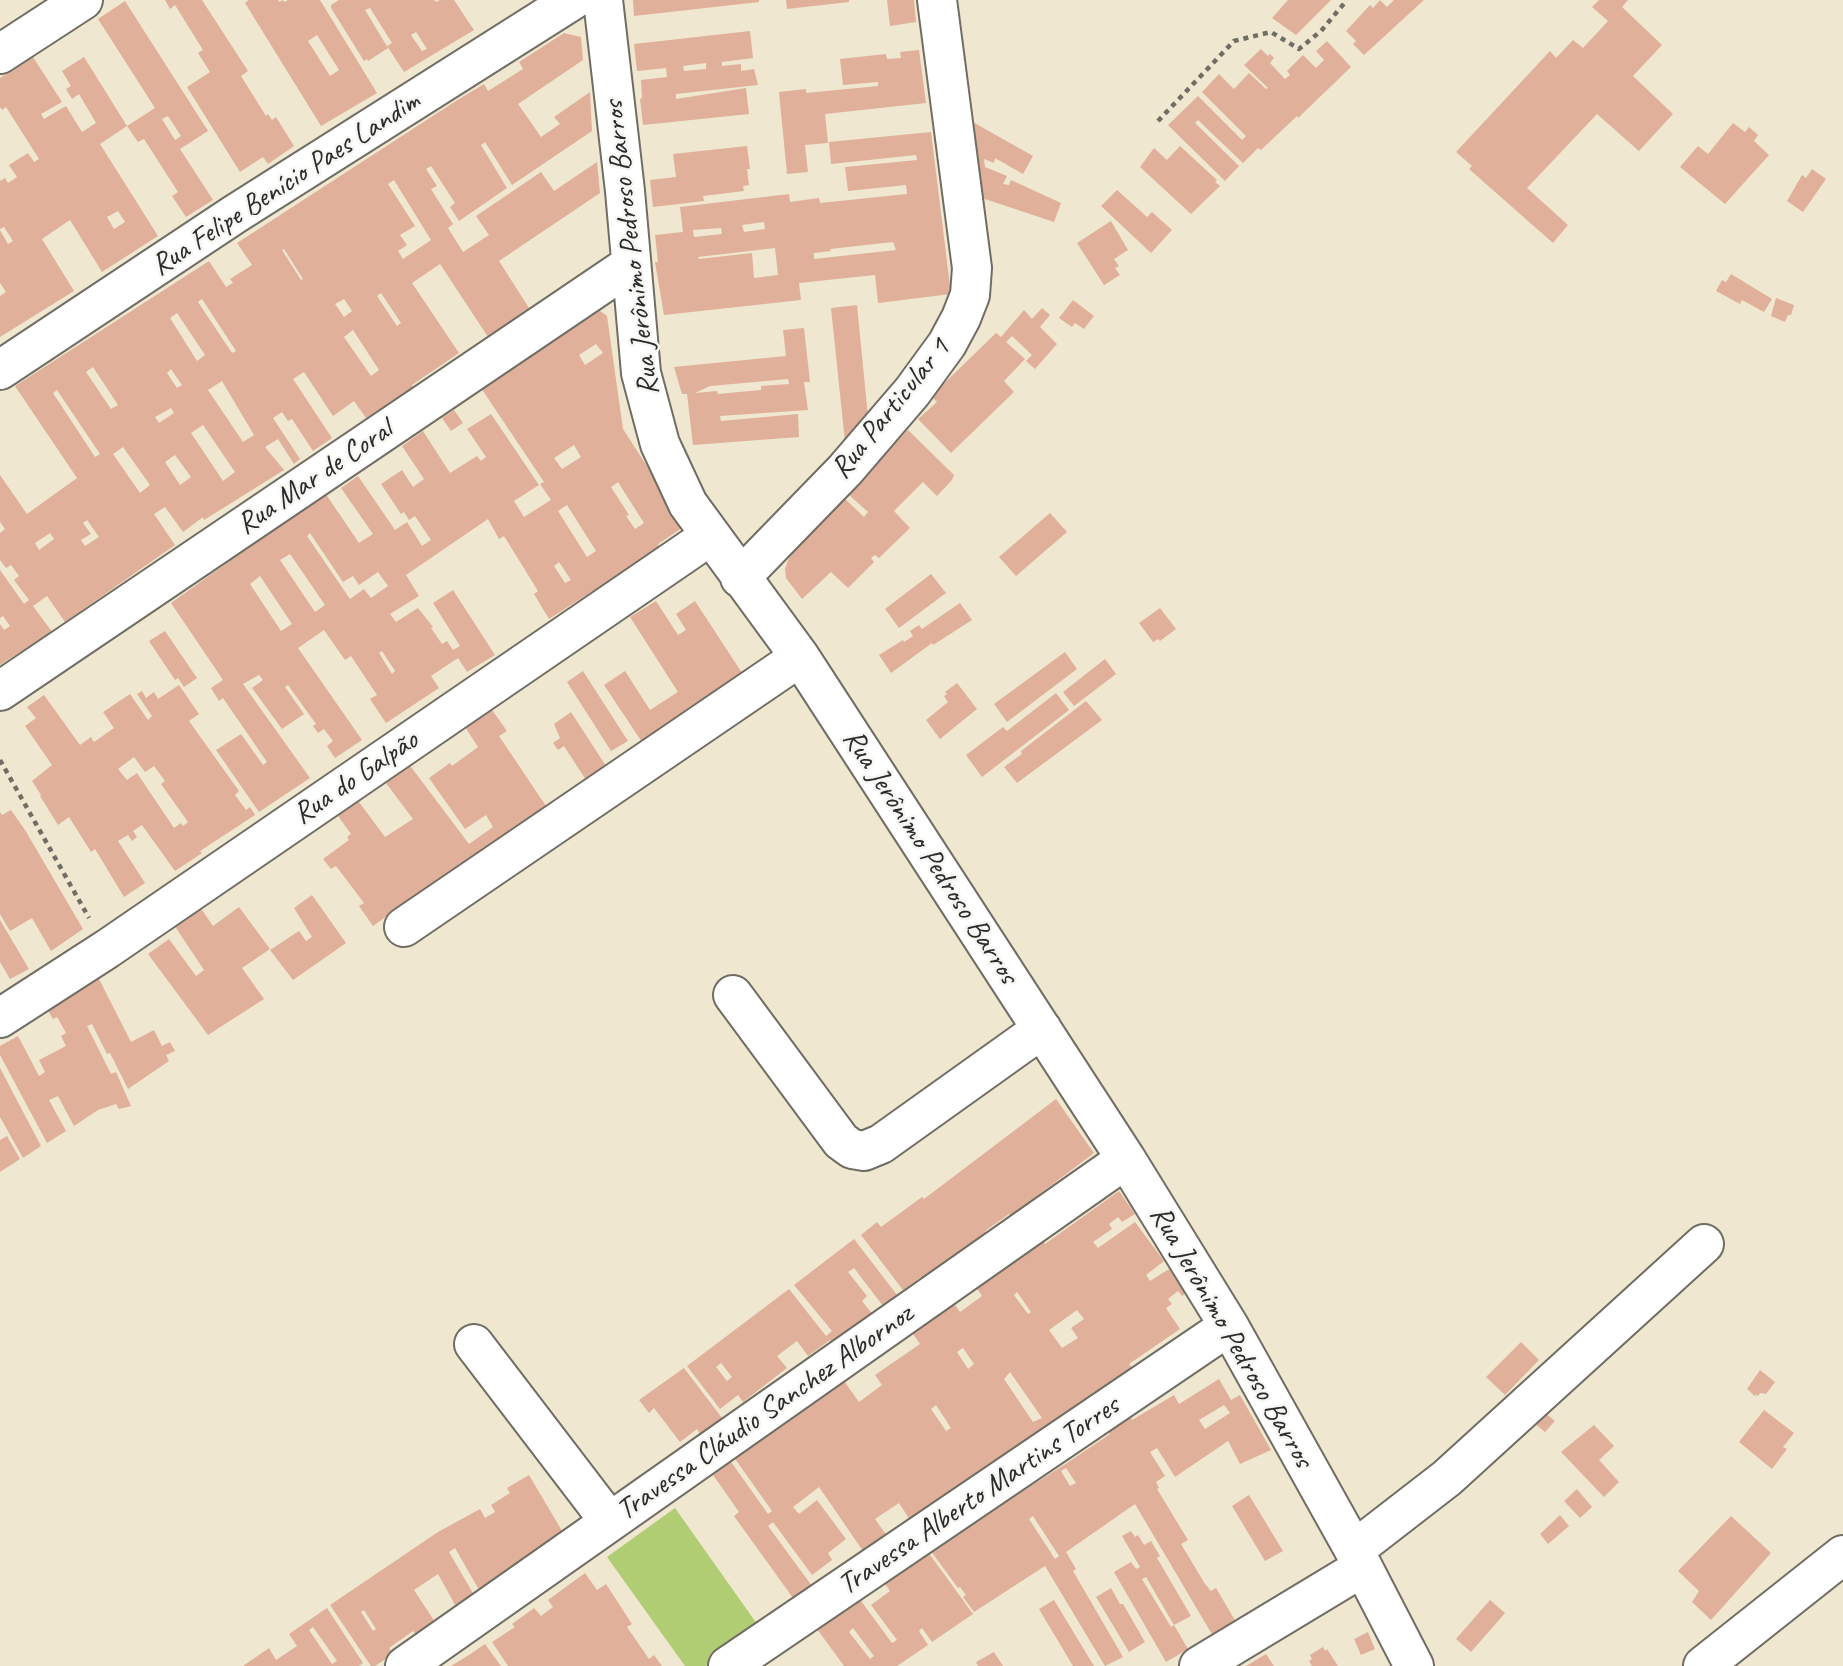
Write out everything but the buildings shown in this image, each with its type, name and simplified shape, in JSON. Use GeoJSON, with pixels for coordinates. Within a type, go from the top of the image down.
{"type":"FeatureCollection","features":[{"type":"Feature","properties":{"kind":"street"},"geometry":{"type":"LineString","coordinates":[[0,54],[83,0]]}},
{"type":"Feature","properties":{"kind":"street","name":"Rua Felipe Benício Paes Landim"},"geometry":{"type":"LineString","coordinates":[[0,370],[235,214],[573,0]]}},
{"type":"Feature","properties":{"kind":"street","name":"Rua Jerônimo Pedroso Barros"},"geometry":{"type":"LineString","coordinates":[[603,0],[625,191],[641,373],[660,444],[688,505],[800,657],[1126,1159],[1229,1326],[1414,1666]]}},
{"type":"Feature","properties":{"kind":"street","name":"Rua Particular 1"},"geometry":{"type":"LineString","coordinates":[[740,578],[845,470],[912,392],[947,344],[970,295],[972,268],[937,0]]}},
{"type":"Feature","properties":{"kind":"street","name":"Rua Mar de Coral"},"geometry":{"type":"LineString","coordinates":[[0,691],[630,265]]}},
{"type":"Feature","properties":{"kind":"street","name":"Rua do Galpão"},"geometry":{"type":"LineString","coordinates":[[0,1018],[107,949],[710,536]]}},
{"type":"Feature","properties":{"kind":"street"},"geometry":{"type":"LineString","coordinates":[[404,928],[800,657]]}},
{"type":"Feature","properties":{"kind":"street"},"geometry":{"type":"LineString","coordinates":[[733,995],[841,1141],[852,1149],[864,1152],[881,1144],[1042,1029]]}},
{"type":"Feature","properties":{"kind":"street","name":"Travessa Cláudio Sanchez Albornoz"},"geometry":{"type":"LineString","coordinates":[[405,1666],[1126,1159]]}},
{"type":"Feature","properties":{"kind":"street"},"geometry":{"type":"LineString","coordinates":[[1199,1666],[1358,1559],[1704,1244]]}},
{"type":"Feature","properties":{"kind":"street","name":"Travessa Alberto Martins Torres"},"geometry":{"type":"LineString","coordinates":[[728,1666],[1229,1326]]}},
{"type":"Feature","properties":{"kind":"street"},"geometry":{"type":"LineString","coordinates":[[474,1343],[610,1522]]}},
{"type":"Feature","properties":{"kind":"street"},"geometry":{"type":"LineString","coordinates":[[1703,1666],[1843,1555]]}},
{"type":"Feature","properties":{"kind":"path"},"geometry":{"type":"LineString","coordinates":[[1158,121],[1234,41],[1271,32],[1299,49],[1321,31],[1347,0]]}},
{"type":"Feature","properties":{"kind":"path"},"geometry":{"type":"LineString","coordinates":[[0,760],[107,949]]}},
{"type":"Feature","properties":{"kind":"green space"},"geometry":{"type":"Polygon","coordinates":[[[675,1508],[762,1631],[706,1666],[685,1666],[607,1557],[675,1508]]]}}]}
